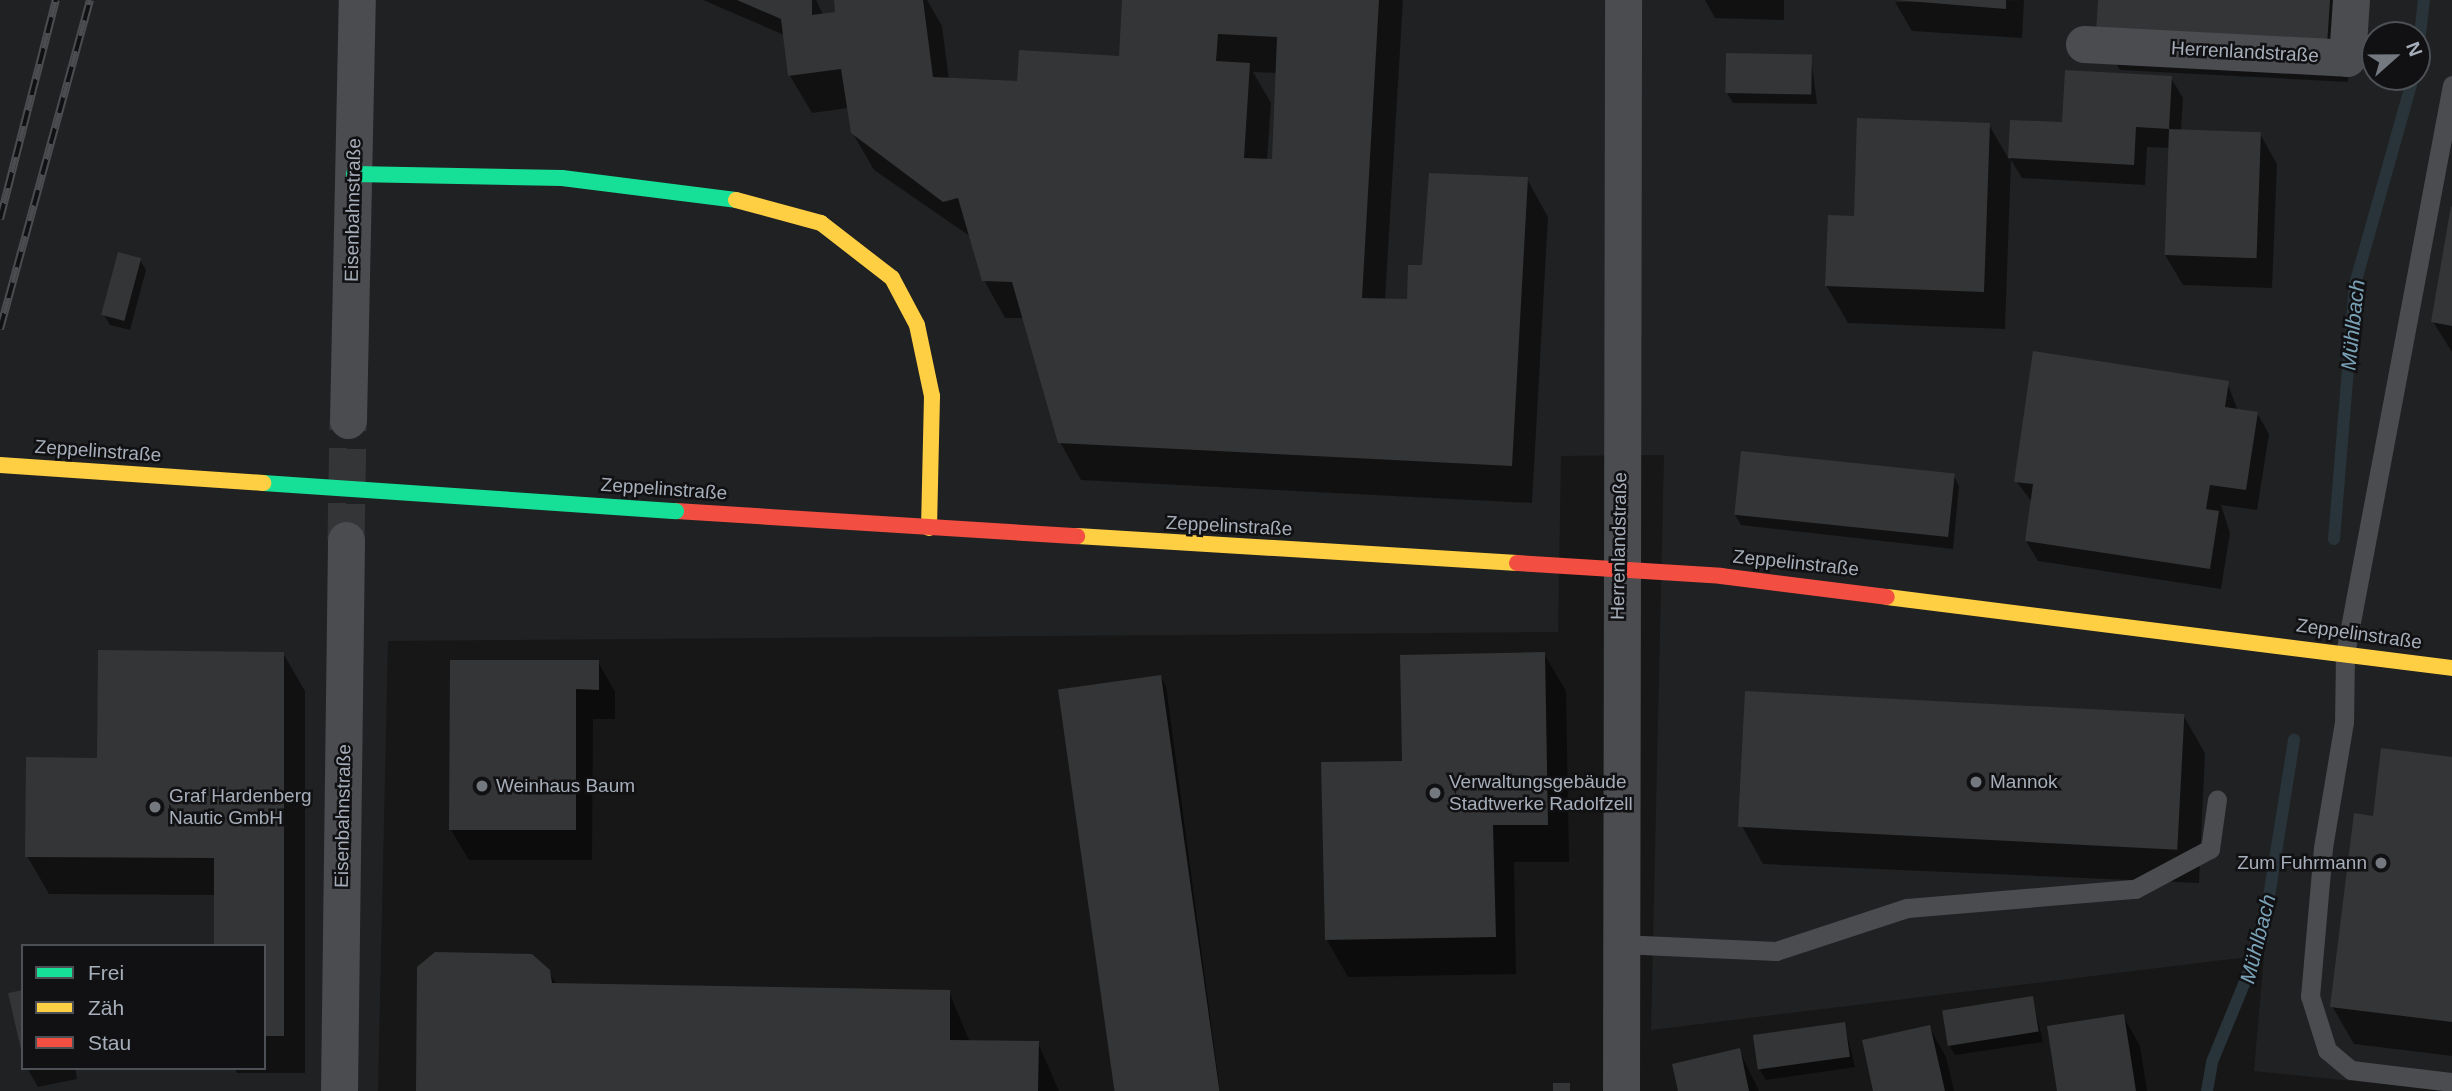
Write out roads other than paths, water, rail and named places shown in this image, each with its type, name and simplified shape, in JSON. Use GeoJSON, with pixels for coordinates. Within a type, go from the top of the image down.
{"type":"FeatureCollection","features":[{"type":"Feature","properties":{"kind":"main road"},"geometry":{"type":"LineString","coordinates":[[354,174],[587,180],[756,202],[821,223],[892,278],[917,325],[932,396],[929,528]]}},
{"type":"Feature","properties":{"kind":"main road","name":"Zeppelinstraße"},"geometry":{"type":"LineString","coordinates":[[0,465],[929,528],[1617,569],[1949,601],[2452,668]]}},
{"type":"Feature","properties":{"kind":"street","name":"Eisenbahnstraße"},"geometry":{"type":"LineString","coordinates":[[348,420],[357,0]]}},
{"type":"Feature","properties":{"kind":"street","name":"Herrenlandstraße"},"geometry":{"type":"LineString","coordinates":[[1620,1091],[1617,569],[1623,0]]}},
{"type":"Feature","properties":{"kind":"street","name":"Herrenlandstraße"},"geometry":{"type":"LineString","coordinates":[[2084,44],[2347,58],[2351,0]]}},
{"type":"Feature","properties":{"kind":"street","name":"Eisenbahnstraße"},"geometry":{"type":"LineString","coordinates":[[339,1091],[346,540]]}},
{"type":"Feature","properties":{"kind":"lane"},"geometry":{"type":"LineString","coordinates":[[2452,86],[2344,654],[2344,722],[2323,848],[2310,996],[2327,1050],[2351,1070],[2452,1082]]}},
{"type":"Feature","properties":{"kind":"lane"},"geometry":{"type":"LineString","coordinates":[[1620,944],[1776,951],[1907,908],[2135,889],[2210,849],[2217,799]]}},
{"type":"Feature","properties":{"kind":"waterway","name":"Mühlbach"},"geometry":{"type":"LineString","coordinates":[[2422,21],[2424,0]]}},
{"type":"Feature","properties":{"kind":"waterway","name":"Mühlbach"},"geometry":{"type":"LineString","coordinates":[[2334,539],[2355,284],[2409,91]]}},
{"type":"Feature","properties":{"kind":"waterway","name":"Mühlbach"},"geometry":{"type":"LineString","coordinates":[[2207,1091],[2212,1062],[2262,940],[2294,740]]}},
{"type":"Feature","properties":{"kind":"tunnel"},"geometry":{"type":"LineString","coordinates":[[346,540],[348,420]]}},
{"type":"Feature","properties":{"kind":"railway"},"geometry":{"type":"LineString","coordinates":[[0,219],[56,0]]}},
{"type":"Feature","properties":{"kind":"railway"},"geometry":{"type":"LineString","coordinates":[[0,329],[90,0]]}},
{"type":"Feature","properties":{"kind":"place","name":"Mannok"},"geometry":{"type":"Point","coordinates":[1976,782]}},
{"type":"Feature","properties":{"kind":"place","name":"Weinhaus Baum"},"geometry":{"type":"Point","coordinates":[482,786]}},
{"type":"Feature","properties":{"kind":"place","name":"Verwaltungsgebäude Stadtwerke Radolfzell"},"geometry":{"type":"Point","coordinates":[1435,793]}},
{"type":"Feature","properties":{"kind":"place","name":"Graf Hardenberg Nautic GmbH"},"geometry":{"type":"Point","coordinates":[155,807]}},
{"type":"Feature","properties":{"kind":"place","name":"Zum Fuhrmann"},"geometry":{"type":"Point","coordinates":[2381,863]}}]}
